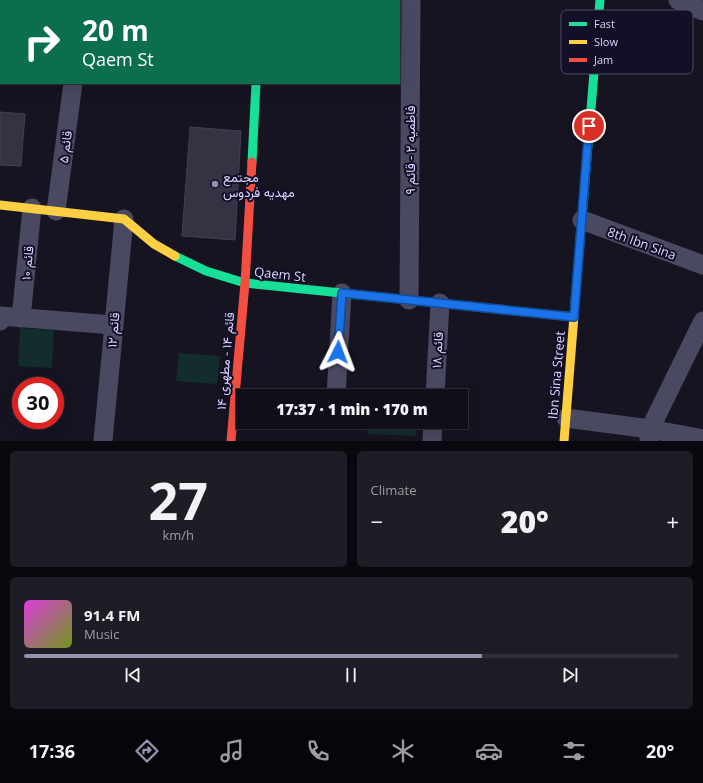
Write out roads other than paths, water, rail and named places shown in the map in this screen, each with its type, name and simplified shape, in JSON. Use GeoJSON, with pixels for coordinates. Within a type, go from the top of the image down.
{"type":"FeatureCollection","features":[{"type":"Feature","properties":{"kind":"street","name":"فاطمیه ۲ - قائم ۹"},"geometry":{"type":"LineString","coordinates":[[409,300],[411,0]]}},
{"type":"Feature","properties":{"kind":"street","name":"Ibn Sina Street"},"geometry":{"type":"LineString","coordinates":[[599,10],[600,0]]}},
{"type":"Feature","properties":{"kind":"street"},"geometry":{"type":"LineString","coordinates":[[678,0],[703,11]]}},
{"type":"Feature","properties":{"kind":"street","name":"Ibn Sina Street"},"geometry":{"type":"LineString","coordinates":[[564,441],[594,74]]}},
{"type":"Feature","properties":{"kind":"street","name":"قائم ۵"},"geometry":{"type":"LineString","coordinates":[[56,211],[73,84]]}},
{"type":"Feature","properties":{"kind":"street","name":"قائم ۱۴ - مطهری ۱۴"},"geometry":{"type":"LineString","coordinates":[[231,441],[245,283],[256,84]]}},
{"type":"Feature","properties":{"kind":"street"},"geometry":{"type":"LineString","coordinates":[[0,205],[124,219]]}},
{"type":"Feature","properties":{"kind":"street","name":"قائم ۱۰"},"geometry":{"type":"LineString","coordinates":[[21,318],[32,208]]}},
{"type":"Feature","properties":{"kind":"street","name":"Qaem St"},"geometry":{"type":"LineString","coordinates":[[124,219],[154,244],[180,259],[206,271],[245,283],[574,317]]}},
{"type":"Feature","properties":{"kind":"street","name":"قائم ۱۲"},"geometry":{"type":"LineString","coordinates":[[103,441],[124,219]]}},
{"type":"Feature","properties":{"kind":"street","name":"8th Ibn Sina"},"geometry":{"type":"LineString","coordinates":[[582,220],[703,265]]}},
{"type":"Feature","properties":{"kind":"street"},"geometry":{"type":"LineString","coordinates":[[336,389],[342,293]]}},
{"type":"Feature","properties":{"kind":"street","name":"قائم ۱۸"},"geometry":{"type":"LineString","coordinates":[[435,389],[440,303]]}},
{"type":"Feature","properties":{"kind":"street"},"geometry":{"type":"LineString","coordinates":[[0,321],[0,316],[113,325]]}},
{"type":"Feature","properties":{"kind":"street"},"geometry":{"type":"LineString","coordinates":[[650,435],[703,321]]}},
{"type":"Feature","properties":{"kind":"street"},"geometry":{"type":"LineString","coordinates":[[566,418],[650,435],[703,439]]}},
{"type":"Feature","properties":{"kind":"street"},"geometry":{"type":"LineString","coordinates":[[432,441],[433,429]]}},
{"type":"Feature","properties":{"kind":"place","name":"مجتمع مهدیه فردوس"},"geometry":{"type":"Point","coordinates":[215,184]}}]}
